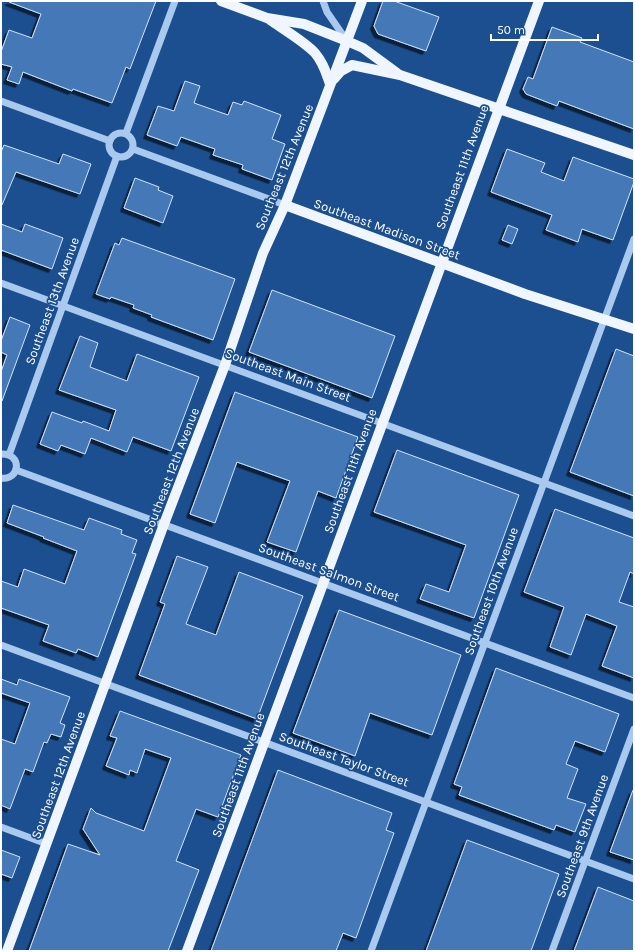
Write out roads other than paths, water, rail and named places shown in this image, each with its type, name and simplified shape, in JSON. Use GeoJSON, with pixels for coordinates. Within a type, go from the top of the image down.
{"type":"FeatureCollection","features":[{"type":"Feature","properties":{"kind":"main road"},"geometry":{"type":"LineString","coordinates":[[221,1],[267,18],[304,24],[347,41],[363,48],[400,75]]}},
{"type":"Feature","properties":{"kind":"main road","name":"Southeast 12th Avenue"},"geometry":{"type":"LineString","coordinates":[[7,951],[164,524],[225,365],[263,253],[285,205],[362,1]]}},
{"type":"Feature","properties":{"kind":"main road","name":"Southeast 11th Avenue"},"geometry":{"type":"LineString","coordinates":[[187,951],[498,108],[539,1]]}},
{"type":"Feature","properties":{"kind":"main road"},"geometry":{"type":"LineString","coordinates":[[267,18],[309,47],[316,54],[324,67],[330,84]]}},
{"type":"Feature","properties":{"kind":"main road"},"geometry":{"type":"LineString","coordinates":[[330,84],[341,71],[352,65],[400,75],[634,155]]}},
{"type":"Feature","properties":{"kind":"main road","name":"Southeast Madison Street"},"geometry":{"type":"LineString","coordinates":[[285,205],[525,294],[634,329]]}},
{"type":"Feature","properties":{"kind":"street"},"geometry":{"type":"LineString","coordinates":[[126,133],[175,1]]}},
{"type":"Feature","properties":{"kind":"street"},"geometry":{"type":"LineString","coordinates":[[323,1],[331,19],[347,41]]}},
{"type":"Feature","properties":{"kind":"street"},"geometry":{"type":"LineString","coordinates":[[1,101],[110,141]]}},
{"type":"Feature","properties":{"kind":"street"},"geometry":{"type":"LineString","coordinates":[[121,132],[126,133],[133,140],[133,149],[126,156],[117,156],[110,150],[110,141],[116,134],[121,132]]}},
{"type":"Feature","properties":{"kind":"street","name":"Southeast Madison Street"},"geometry":{"type":"LineString","coordinates":[[133,149],[285,205]]}},
{"type":"Feature","properties":{"kind":"street","name":"Southeast 13th Avenue"},"geometry":{"type":"LineString","coordinates":[[9,455],[117,156]]}},
{"type":"Feature","properties":{"kind":"street","name":"Southeast 10th Avenue"},"geometry":{"type":"LineString","coordinates":[[371,951],[634,239]]}},
{"type":"Feature","properties":{"kind":"street","name":"Southeast Main Street"},"geometry":{"type":"LineString","coordinates":[[1,283],[634,516]]}},
{"type":"Feature","properties":{"kind":"street"},"geometry":{"type":"LineString","coordinates":[[1,454],[9,455],[16,463],[16,470],[11,476],[8,478],[1,478]]}},
{"type":"Feature","properties":{"kind":"street","name":"Southeast Salmon Street"},"geometry":{"type":"LineString","coordinates":[[16,470],[634,698]]}},
{"type":"Feature","properties":{"kind":"street","name":"Southeast Taylor Street"},"geometry":{"type":"LineString","coordinates":[[1,645],[634,879]]}},
{"type":"Feature","properties":{"kind":"street","name":"Southeast 9th Avenue"},"geometry":{"type":"LineString","coordinates":[[552,951],[634,729]]}},
{"type":"Feature","properties":{"kind":"street"},"geometry":{"type":"LineString","coordinates":[[1,827],[47,844]]}}]}
